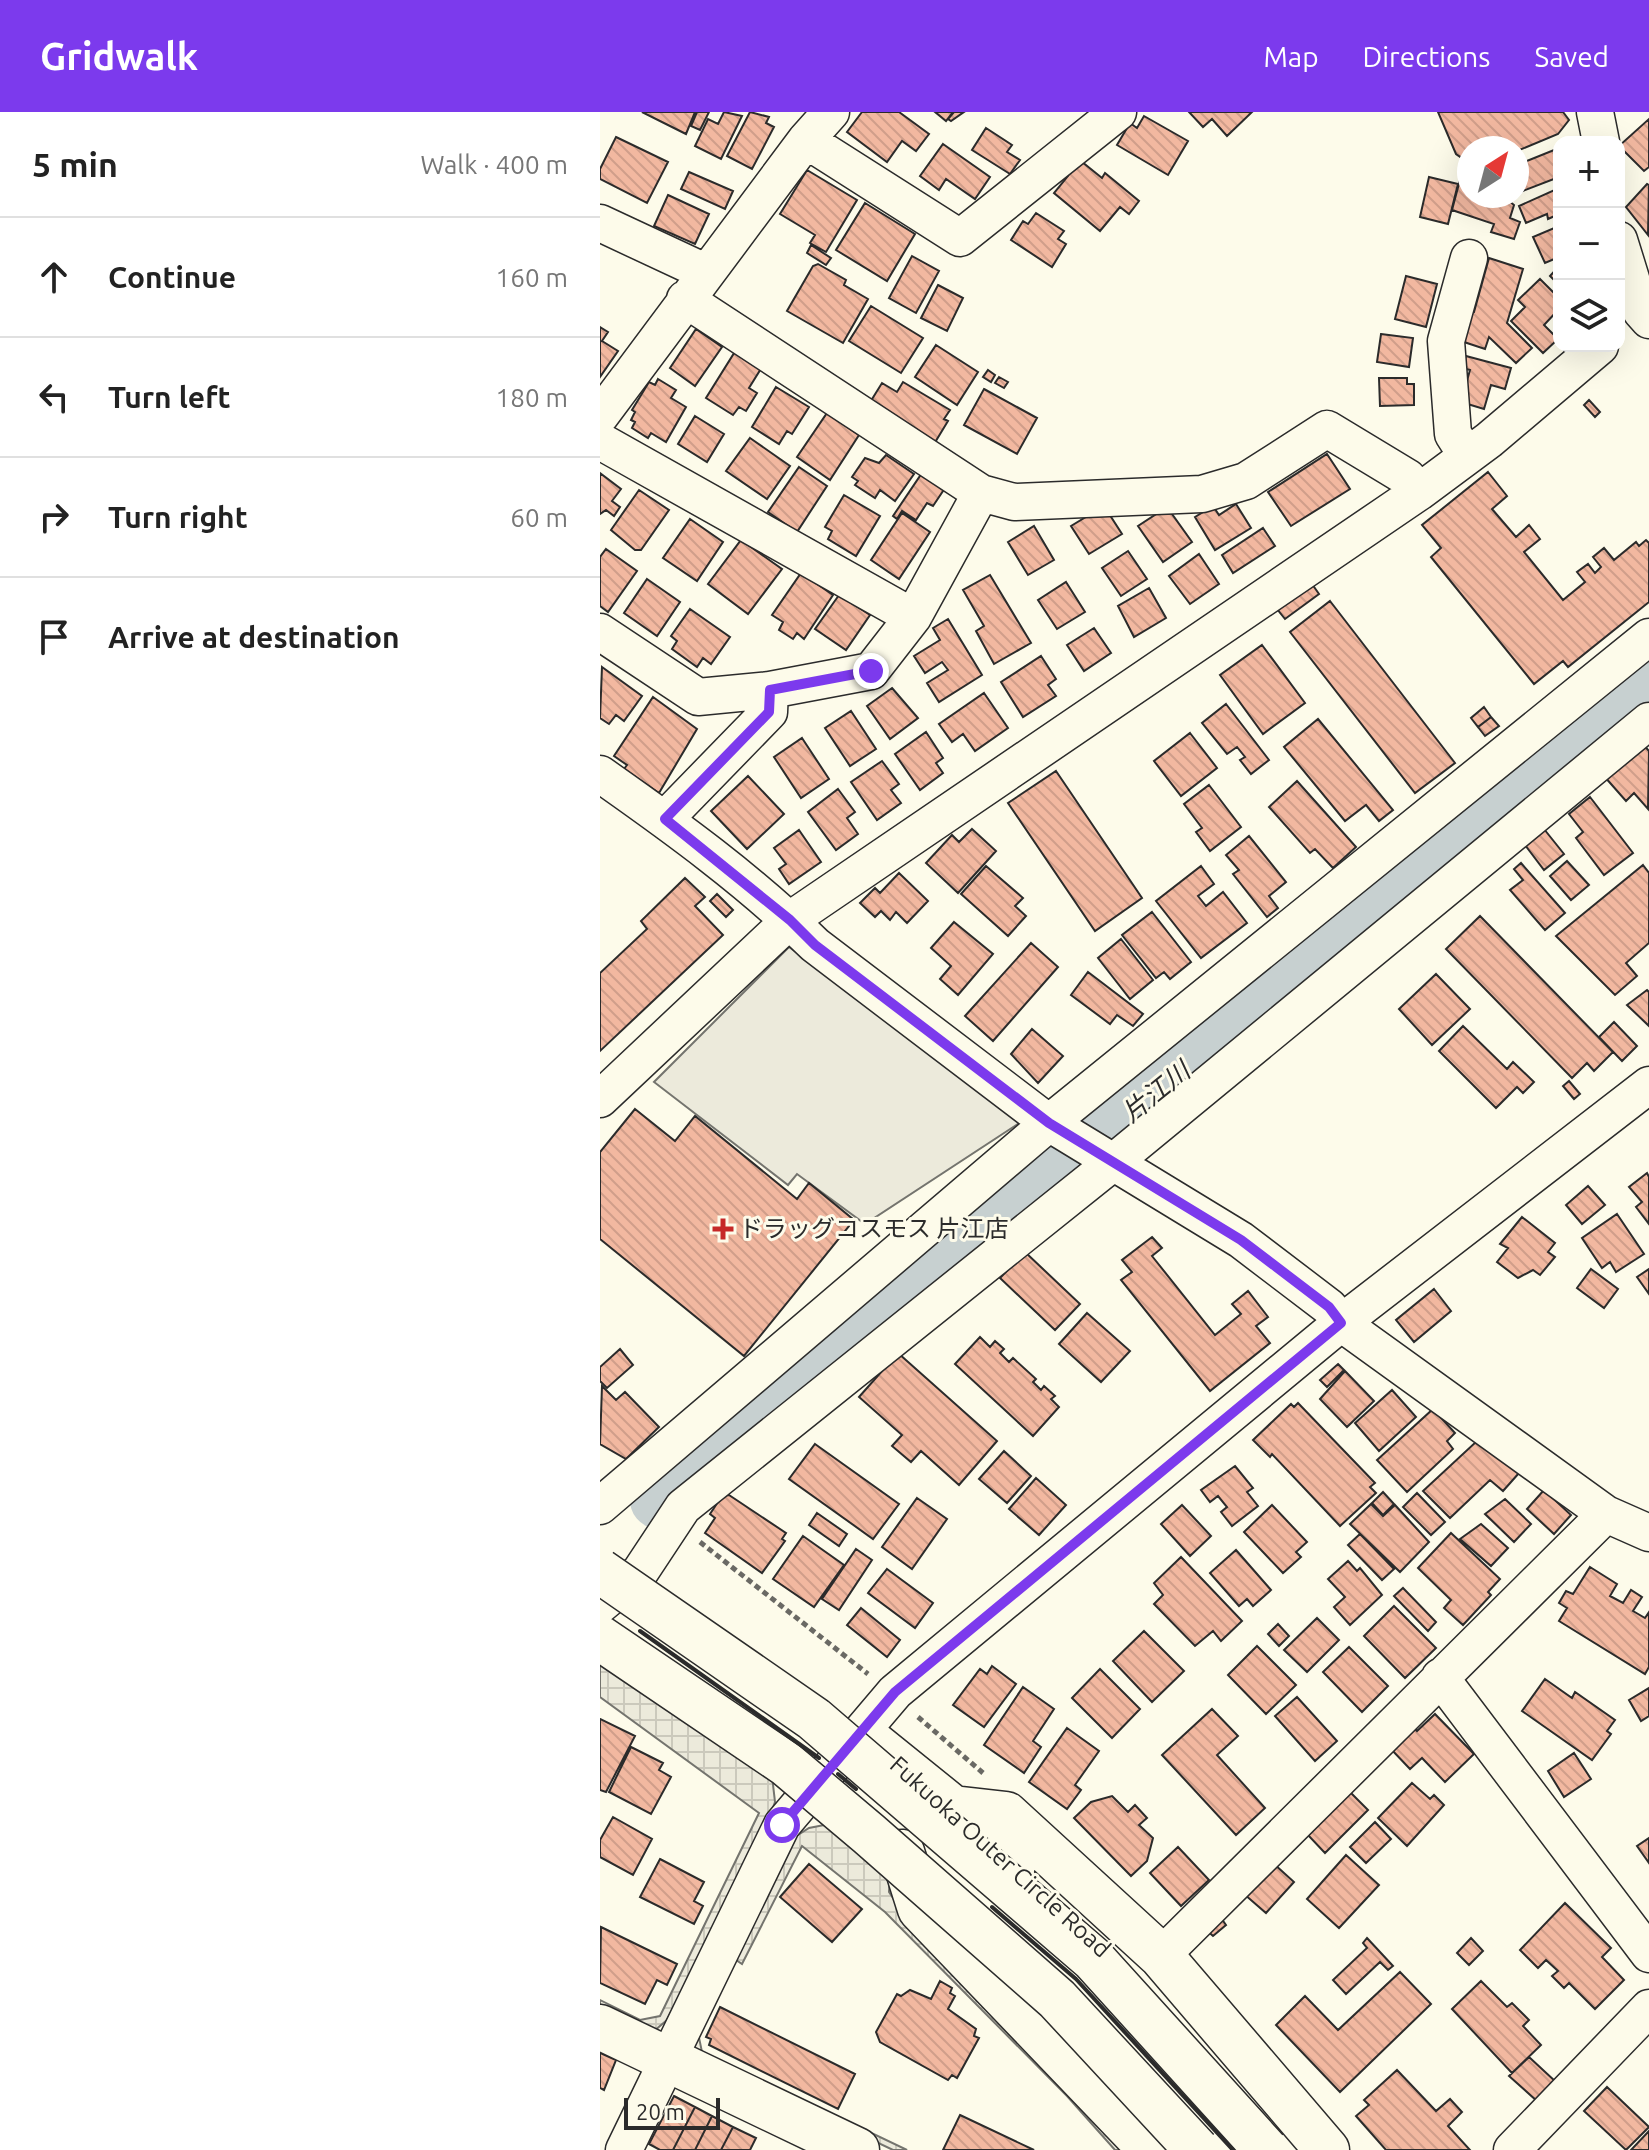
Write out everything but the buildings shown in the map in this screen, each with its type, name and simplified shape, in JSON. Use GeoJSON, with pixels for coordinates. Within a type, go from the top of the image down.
{"type":"FeatureCollection","features":[{"type":"Feature","properties":{"kind":"main road","name":"Fukuoka Outer Circle Road"},"geometry":{"type":"LineString","coordinates":[[600,1548],[620,1572],[859,1732],[953,1808],[1144,1990],[1286,2150]]}},
{"type":"Feature","properties":{"kind":"main road"},"geometry":{"type":"LineString","coordinates":[[620,1572],[814,1719],[1082,1950],[1266,2150]]}},
{"type":"Feature","properties":{"kind":"main road"},"geometry":{"type":"LineString","coordinates":[[600,1629],[902,1852],[1102,2041],[1196,2150]]}},
{"type":"Feature","properties":{"kind":"main road"},"geometry":{"type":"LineString","coordinates":[[600,1638],[786,1764],[904,1864],[1057,1999],[1196,2150]]}},
{"type":"Feature","properties":{"kind":"main road"},"geometry":{"type":"LineString","coordinates":[[953,1808],[1006,1814],[1161,1956],[1327,2150]]}},
{"type":"Feature","properties":{"kind":"main road"},"geometry":{"type":"LineString","coordinates":[[902,1852],[920,1909],[1151,2150]]}},
{"type":"Feature","properties":{"kind":"main road"},"geometry":{"type":"LineString","coordinates":[[600,2027],[667,2056],[857,2150]]}},
{"type":"Feature","properties":{"kind":"street"},"geometry":{"type":"LineString","coordinates":[[600,416],[812,122],[960,238],[1118,112]]}},
{"type":"Feature","properties":{"kind":"street"},"geometry":{"type":"LineString","coordinates":[[1595,112],[1600,136]]}},
{"type":"Feature","properties":{"kind":"street"},"geometry":{"type":"LineString","coordinates":[[600,223],[695,286],[981,493],[1014,502],[1202,494],[1246,481],[1327,429],[1408,478],[1419,492]]}},
{"type":"Feature","properties":{"kind":"street"},"geometry":{"type":"LineString","coordinates":[[1632,257],[1640,316]]}},
{"type":"Feature","properties":{"kind":"street"},"geometry":{"type":"LineString","coordinates":[[1467,456],[1453,434],[1446,341],[1469,258]]}},
{"type":"Feature","properties":{"kind":"street"},"geometry":{"type":"LineString","coordinates":[[600,1099],[790,920],[1419,492],[1593,352]]}},
{"type":"Feature","properties":{"kind":"street"},"geometry":{"type":"LineString","coordinates":[[600,441],[913,617]]}},
{"type":"Feature","properties":{"kind":"street"},"geometry":{"type":"LineString","coordinates":[[600,632],[698,697],[770,690],[871,671],[913,617],[981,493]]}},
{"type":"Feature","properties":{"kind":"street"},"geometry":{"type":"LineString","coordinates":[[600,1506],[1049,1123],[1649,637]]}},
{"type":"Feature","properties":{"kind":"street"},"geometry":{"type":"LineString","coordinates":[[665,819],[769,712],[770,690]]}},
{"type":"Feature","properties":{"kind":"street"},"geometry":{"type":"LineString","coordinates":[[600,1605],[620,1572],[683,1507],[1649,721]]}},
{"type":"Feature","properties":{"kind":"street"},"geometry":{"type":"LineString","coordinates":[[600,774],[665,819],[790,920],[815,945],[1049,1123],[1241,1240],[1329,1307],[1341,1323],[1606,1514],[1649,1533]]}},
{"type":"Feature","properties":{"kind":"street"},"geometry":{"type":"LineString","coordinates":[[624,2150],[667,2056],[782,1825],[895,1692],[1341,1323],[1649,1085]]}},
{"type":"Feature","properties":{"kind":"street"},"geometry":{"type":"LineString","coordinates":[[1161,1956],[1606,1514]]}},
{"type":"Feature","properties":{"kind":"street"},"geometry":{"type":"LineString","coordinates":[[1440,1677],[1649,1954]]}},
{"type":"Feature","properties":{"kind":"street"},"geometry":{"type":"LineString","coordinates":[[1512,2150],[1649,2008]]}},
{"type":"Feature","properties":{"kind":"shaded area"},"geometry":{"type":"Polygon","coordinates":[[[789,947],[1024,1120],[865,1224],[797,1174],[788,1185],[654,1082],[789,947]]]}},
{"type":"Feature","properties":{"kind":"shaded area"},"geometry":{"type":"Polygon","coordinates":[[[600,1657],[772,1776],[775,1802],[765,1830],[667,2020],[654,2031],[600,2011],[600,2000],[640,2020],[660,2016],[759,1813],[600,1697],[600,1657]]]}},
{"type":"Feature","properties":{"kind":"shaded area"},"geometry":{"type":"Polygon","coordinates":[[[824,1825],[837,1827],[890,1869],[889,1892],[907,1919],[1133,2150],[1115,2150],[1067,2096],[885,1912],[802,1846],[742,1964],[736,1960],[698,2033],[702,2052],[907,2150],[893,2150],[698,2057],[689,2045],[787,1842],[809,1828],[824,1825]]]}},
{"type":"Feature","properties":{"kind":"waterway","name":"片江川"},"geometry":{"type":"LineString","coordinates":[[659,1500],[1068,1159],[1543,774],[1649,680]]}},
{"type":"Feature","properties":{"kind":"wall"},"geometry":{"type":"LineString","coordinates":[[640,1631],[819,1758]]}},
{"type":"Feature","properties":{"kind":"wall"},"geometry":{"type":"LineString","coordinates":[[838,1774],[856,1789]]}},
{"type":"Feature","properties":{"kind":"wall"},"geometry":{"type":"LineString","coordinates":[[992,1907],[1076,1979],[1233,2150]]}},
{"type":"Feature","properties":{"kind":"place","name":"ドラッグコスモス 片江店"},"geometry":{"type":"Point","coordinates":[723,1229]}},
{"type":"Feature","properties":{"kind":"route"},"geometry":{"type":"LineString","coordinates":[[782,1825],[895,1692],[1341,1323],[1329,1307],[1241,1240],[1127,1169],[1111,1164],[1049,1123],[815,945],[790,920],[665,819],[769,712],[770,690],[871,671]]}}]}
